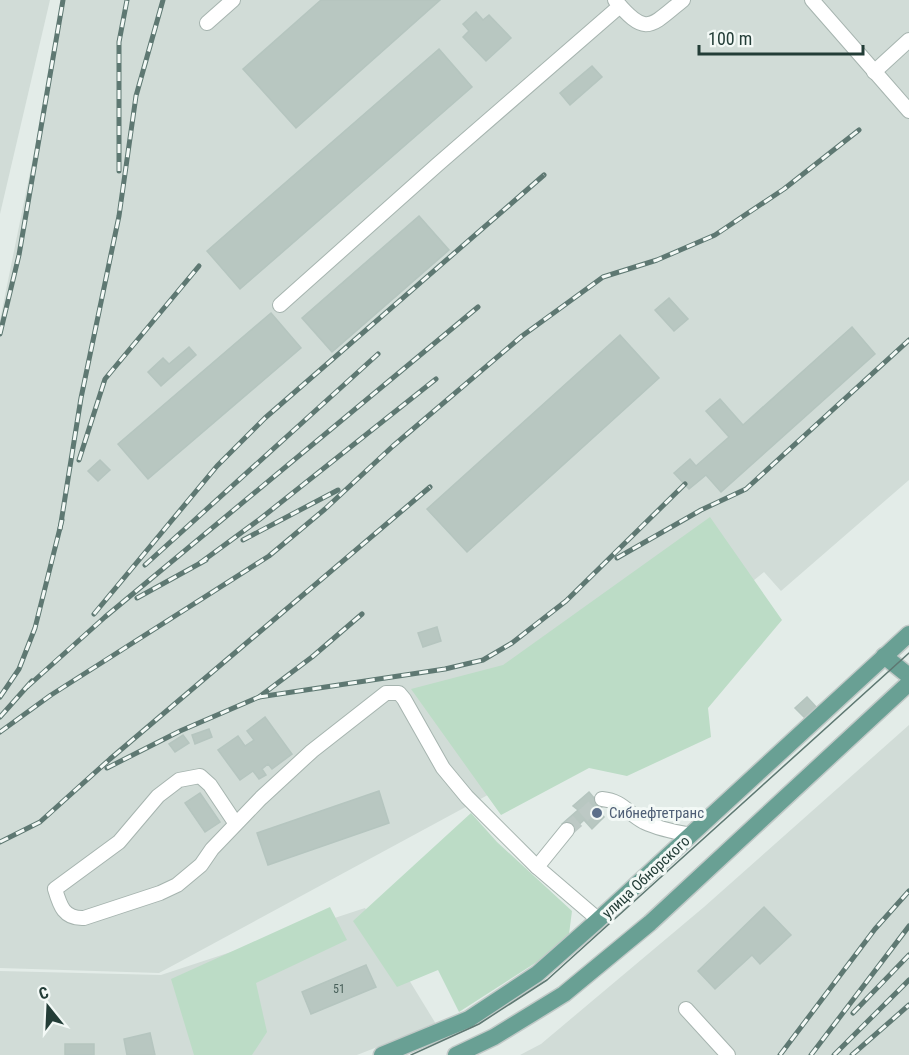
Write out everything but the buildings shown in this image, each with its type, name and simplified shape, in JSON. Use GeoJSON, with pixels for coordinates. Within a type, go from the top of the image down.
{"type":"FeatureCollection","features":[{"type":"Feature","properties":{"kind":"main road","name":"улица Обнорского"},"geometry":{"type":"LineString","coordinates":[[382,1055],[469,1019],[537,974],[909,634]]}},
{"type":"Feature","properties":{"kind":"main road"},"geometry":{"type":"LineString","coordinates":[[884,656],[909,676]]}},
{"type":"Feature","properties":{"kind":"main road"},"geometry":{"type":"LineString","coordinates":[[456,1055],[494,1037],[564,994],[650,923],[909,682]]}},
{"type":"Feature","properties":{"kind":"lane"},"geometry":{"type":"LineString","coordinates":[[207,23],[233,0]]}},
{"type":"Feature","properties":{"kind":"lane"},"geometry":{"type":"LineString","coordinates":[[280,305],[618,3],[641,25],[649,25],[682,0]]}},
{"type":"Feature","properties":{"kind":"lane"},"geometry":{"type":"LineString","coordinates":[[812,0],[909,111]]}},
{"type":"Feature","properties":{"kind":"lane"},"geometry":{"type":"LineString","coordinates":[[874,72],[909,40]]}},
{"type":"Feature","properties":{"kind":"lane"},"geometry":{"type":"LineString","coordinates":[[236,824],[210,785],[200,776],[179,780],[158,796],[119,842],[55,889],[59,902],[65,912],[74,918],[84,918],[160,893],[177,885],[201,865],[212,849],[261,798],[322,744],[386,693],[399,693],[443,768],[466,797],[537,867],[597,921]]}},
{"type":"Feature","properties":{"kind":"lane"},"geometry":{"type":"LineString","coordinates":[[602,800],[614,800],[642,821],[664,830],[691,835]]}},
{"type":"Feature","properties":{"kind":"lane"},"geometry":{"type":"LineString","coordinates":[[537,867],[567,830]]}},
{"type":"Feature","properties":{"kind":"lane"},"geometry":{"type":"LineString","coordinates":[[686,1009],[728,1055]]}},
{"type":"Feature","properties":{"kind":"shaded area"},"geometry":{"type":"Polygon","coordinates":[[[0,0],[50,0],[0,214],[0,0]]]}},
{"type":"Feature","properties":{"kind":"shaded area"},"geometry":{"type":"Polygon","coordinates":[[[65,0],[909,0],[909,480],[781,591],[764,572],[497,790],[159,973],[0,968],[0,320],[65,0]]]}},
{"type":"Feature","properties":{"kind":"shaded area"},"geometry":{"type":"Polygon","coordinates":[[[909,725],[909,1055],[520,1055],[541,1044],[704,907],[909,725]]]}},
{"type":"Feature","properties":{"kind":"shaded area"},"geometry":{"type":"Polygon","coordinates":[[[365,908],[436,1024],[357,1055],[0,1055],[0,971],[161,975],[365,908]]]}},
{"type":"Feature","properties":{"kind":"green space"},"geometry":{"type":"Polygon","coordinates":[[[710,517],[782,620],[708,708],[711,737],[627,776],[589,768],[501,815],[411,689],[503,665],[710,517]]]}},
{"type":"Feature","properties":{"kind":"green space"},"geometry":{"type":"Polygon","coordinates":[[[471,813],[497,842],[572,911],[568,942],[459,1012],[438,970],[397,987],[353,921],[471,813]]]}},
{"type":"Feature","properties":{"kind":"green space"},"geometry":{"type":"Polygon","coordinates":[[[330,907],[347,940],[256,983],[267,1032],[252,1055],[194,1055],[171,979],[330,907]]]}},
{"type":"Feature","properties":{"kind":"tunnel"},"geometry":{"type":"LineString","coordinates":[[567,830],[602,799]]}},
{"type":"Feature","properties":{"kind":"tram line"},"geometry":{"type":"LineString","coordinates":[[411,1055],[479,1024],[547,980],[909,653]]}},
{"type":"Feature","properties":{"kind":"railway"},"geometry":{"type":"LineString","coordinates":[[0,334],[19,255],[63,0]]}},
{"type":"Feature","properties":{"kind":"railway"},"geometry":{"type":"LineString","coordinates":[[119,171],[119,42],[127,0]]}},
{"type":"Feature","properties":{"kind":"railway"},"geometry":{"type":"LineString","coordinates":[[60,529],[81,398],[119,216],[136,96],[163,0]]}},
{"type":"Feature","properties":{"kind":"railway"},"geometry":{"type":"LineString","coordinates":[[0,732],[51,695],[269,556],[522,336],[603,277],[657,260],[715,235],[784,189],[859,130]]}},
{"type":"Feature","properties":{"kind":"railway"},"geometry":{"type":"LineString","coordinates":[[94,614],[217,466],[265,418],[544,175]]}},
{"type":"Feature","properties":{"kind":"railway"},"geometry":{"type":"LineString","coordinates":[[79,460],[105,379],[199,266]]}},
{"type":"Feature","properties":{"kind":"railway"},"geometry":{"type":"LineString","coordinates":[[27,687],[105,617],[478,307]]}},
{"type":"Feature","properties":{"kind":"railway"},"geometry":{"type":"LineString","coordinates":[[617,558],[701,510],[746,489],[909,340]]}},
{"type":"Feature","properties":{"kind":"railway"},"geometry":{"type":"LineString","coordinates":[[145,565],[378,354]]}},
{"type":"Feature","properties":{"kind":"railway"},"geometry":{"type":"LineString","coordinates":[[200,563],[260,519],[436,379]]}},
{"type":"Feature","properties":{"kind":"railway"},"geometry":{"type":"LineString","coordinates":[[259,697],[445,669],[483,660],[512,643],[566,601],[685,484]]}},
{"type":"Feature","properties":{"kind":"railway"},"geometry":{"type":"LineString","coordinates":[[0,842],[40,822],[110,759],[430,487]]}},
{"type":"Feature","properties":{"kind":"railway"},"geometry":{"type":"LineString","coordinates":[[243,540],[338,490]]}},
{"type":"Feature","properties":{"kind":"railway"},"geometry":{"type":"LineString","coordinates":[[0,697],[19,669],[35,628],[62,520]]}},
{"type":"Feature","properties":{"kind":"railway"},"geometry":{"type":"LineString","coordinates":[[137,598],[206,560]]}},
{"type":"Feature","properties":{"kind":"railway"},"geometry":{"type":"LineString","coordinates":[[107,768],[180,731],[259,697],[312,657],[362,614]]}},
{"type":"Feature","properties":{"kind":"railway"},"geometry":{"type":"LineString","coordinates":[[0,717],[32,681]]}},
{"type":"Feature","properties":{"kind":"railway"},"geometry":{"type":"LineString","coordinates":[[780,1055],[875,929],[909,891]]}},
{"type":"Feature","properties":{"kind":"railway"},"geometry":{"type":"LineString","coordinates":[[811,1055],[909,926]]}},
{"type":"Feature","properties":{"kind":"railway"},"geometry":{"type":"LineString","coordinates":[[853,1013],[909,955]]}},
{"type":"Feature","properties":{"kind":"railway"},"geometry":{"type":"LineString","coordinates":[[834,1055],[909,980]]}},
{"type":"Feature","properties":{"kind":"railway"},"geometry":{"type":"LineString","coordinates":[[852,1055],[909,1005]]}},
{"type":"Feature","properties":{"kind":"place","name":"Сибнефтетранс"},"geometry":{"type":"Point","coordinates":[597,813]}}]}
